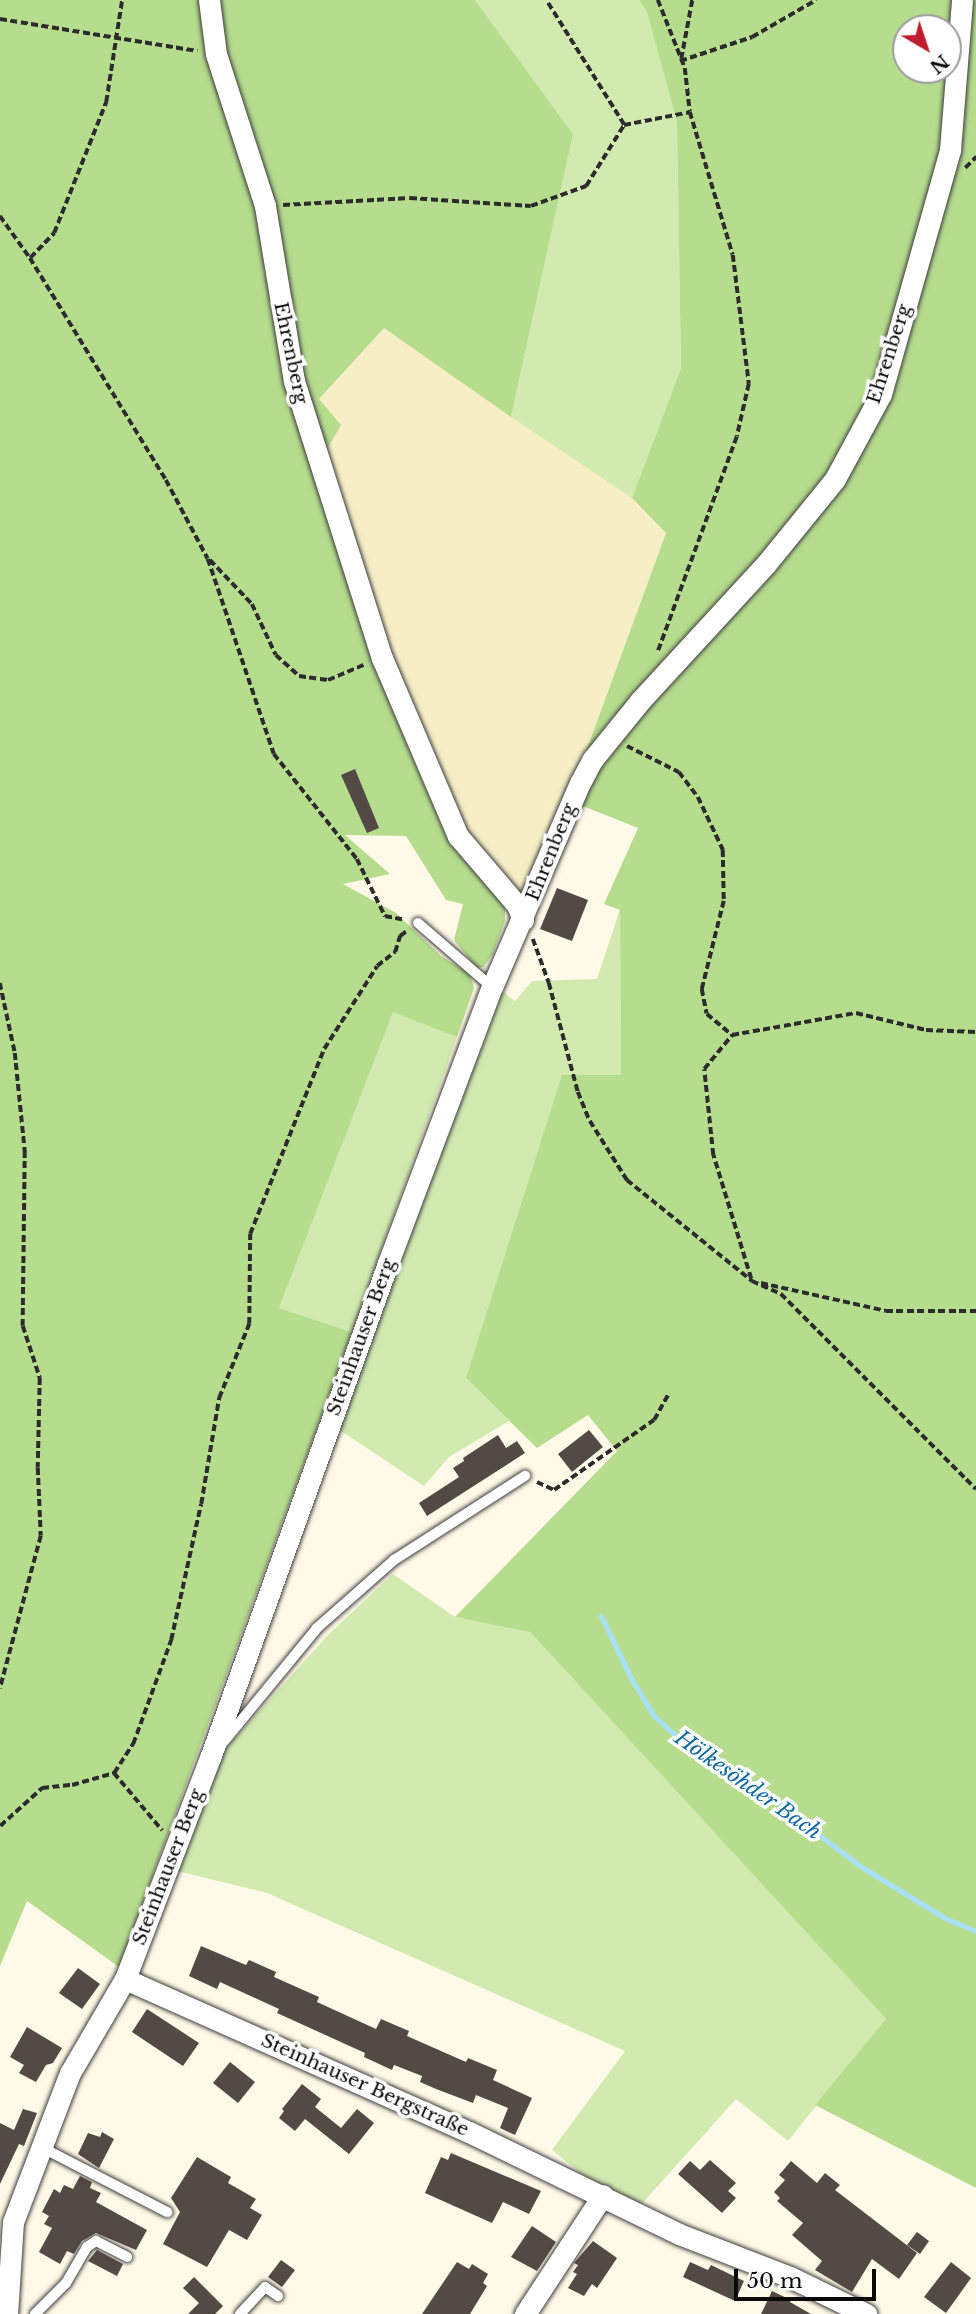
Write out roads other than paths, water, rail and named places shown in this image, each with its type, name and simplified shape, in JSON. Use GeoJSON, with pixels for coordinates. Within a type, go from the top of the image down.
{"type":"FeatureCollection","features":[{"type":"Feature","properties":{"kind":"street","name":"Ehrenberg"},"geometry":{"type":"LineString","coordinates":[[209,0],[216,54],[265,206],[294,380],[382,658],[458,836],[517,905],[523,920]]}},
{"type":"Feature","properties":{"kind":"street","name":"Ehrenberg"},"geometry":{"type":"LineString","coordinates":[[523,920],[580,783],[610,738],[640,701],[766,564],[835,479],[881,394],[950,150],[961,0]]}},
{"type":"Feature","properties":{"kind":"street","name":"Steinhauser Berg"},"geometry":{"type":"LineString","coordinates":[[7,2314],[6,2225],[43,2148],[70,2073],[125,1978],[210,1758],[387,1263],[492,987],[523,920]]}},
{"type":"Feature","properties":{"kind":"street","name":"Steinhauser Bergstraße"},"geometry":{"type":"LineString","coordinates":[[125,1978],[603,2195],[679,2234],[790,2277],[866,2314]]}},
{"type":"Feature","properties":{"kind":"street"},"geometry":{"type":"LineString","coordinates":[[525,2314],[603,2195]]}},
{"type":"Feature","properties":{"kind":"lane"},"geometry":{"type":"LineString","coordinates":[[418,923],[492,987]]}},
{"type":"Feature","properties":{"kind":"lane","name":"Steinhauser Berg"},"geometry":{"type":"LineString","coordinates":[[210,1758],[317,1628],[394,1560],[525,1476]]}},
{"type":"Feature","properties":{"kind":"lane"},"geometry":{"type":"LineString","coordinates":[[43,2148],[167,2213]]}},
{"type":"Feature","properties":{"kind":"lane"},"geometry":{"type":"LineString","coordinates":[[34,2314],[66,2283],[87,2247],[96,2241],[127,2257]]}},
{"type":"Feature","properties":{"kind":"lane"},"geometry":{"type":"LineString","coordinates":[[240,2314],[265,2287],[278,2296]]}},
{"type":"Feature","properties":{"kind":"waterway","name":"Hölkesöhder Bach"},"geometry":{"type":"LineString","coordinates":[[601,1616],[632,1680],[654,1716],[694,1752],[750,1782],[860,1866],[945,1918],[976,1931]]}}]}
